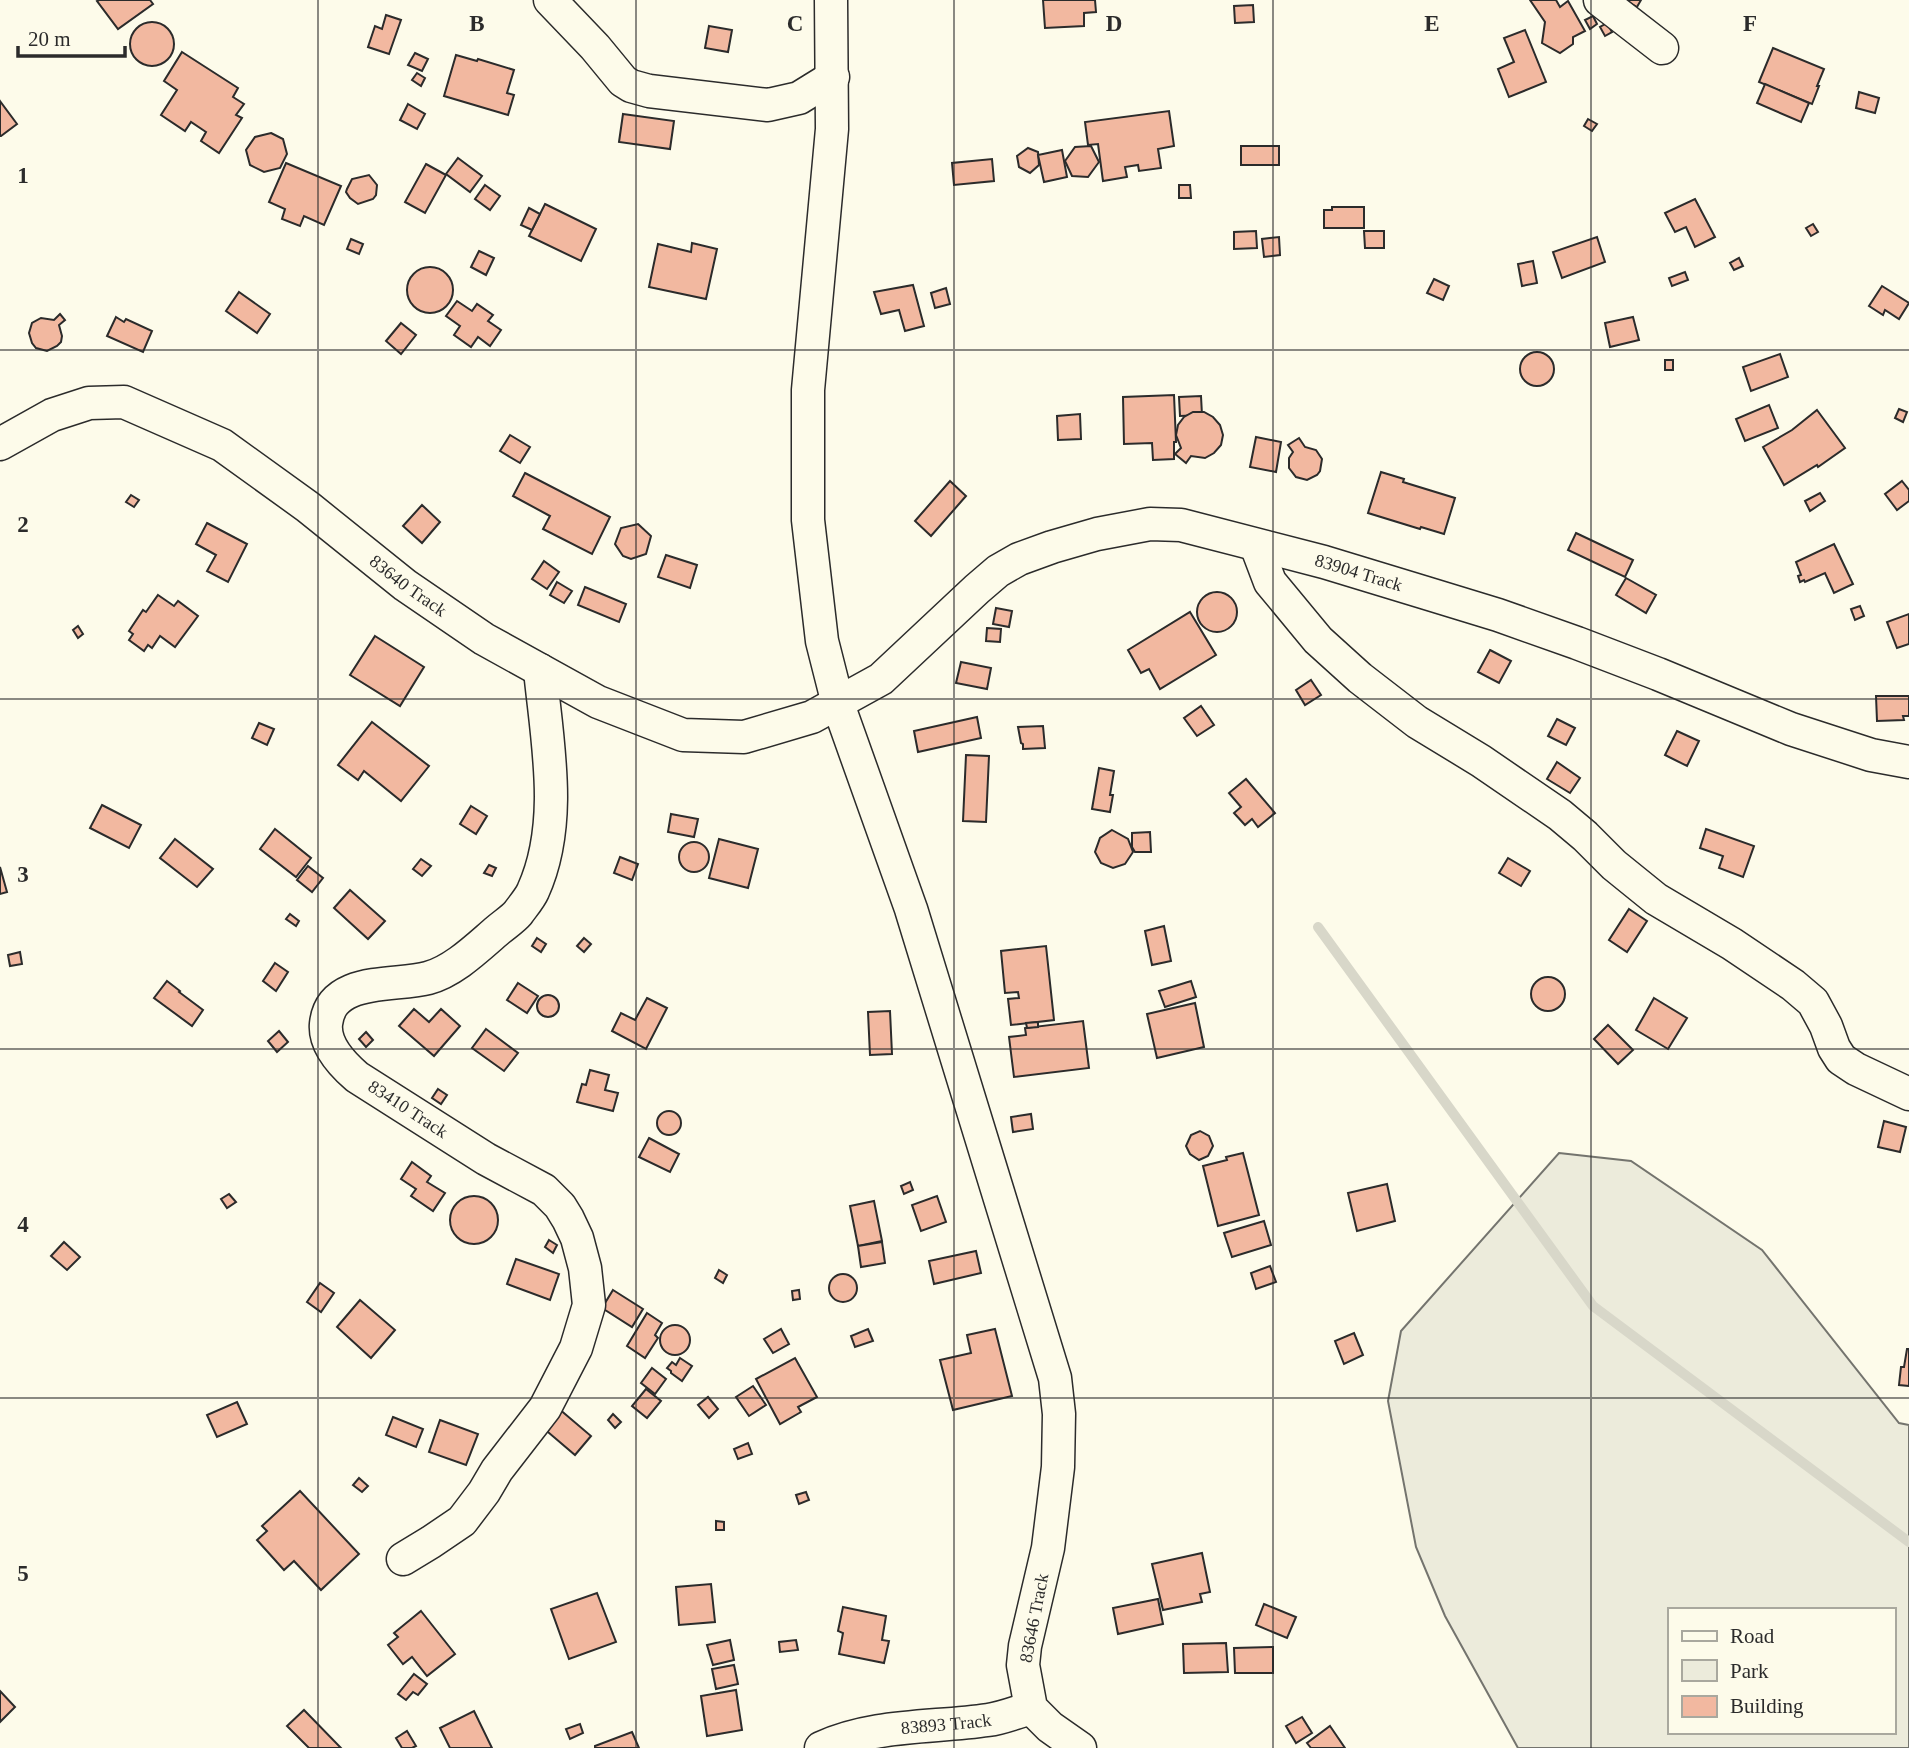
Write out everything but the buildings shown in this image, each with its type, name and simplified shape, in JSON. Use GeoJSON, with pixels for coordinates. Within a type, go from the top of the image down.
{"type":"FeatureCollection","features":[{"type":"Feature","properties":{"kind":"street"},"geometry":{"type":"LineString","coordinates":[[550,0],[596,47],[623,81],[631,86],[768,105],[799,99],[833,77]]}},
{"type":"Feature","properties":{"kind":"street","name":"83646 Track"},"geometry":{"type":"LineString","coordinates":[[831,0],[832,129],[807,390],[808,520],[822,641],[838,704],[911,909],[1055,1378],[1059,1414],[1058,1467],[1048,1548],[1023,1665],[1031,1708]]}},
{"type":"Feature","properties":{"kind":"street"},"geometry":{"type":"LineString","coordinates":[[1600,0],[1662,48]]}},
{"type":"Feature","properties":{"kind":"street","name":"83640 Track"},"geometry":{"type":"LineString","coordinates":[[0,444],[52,415],[89,403],[124,402],[222,445],[308,507],[405,585],[484,639],[598,702],[684,735],[744,737],[813,717],[838,704]]}},
{"type":"Feature","properties":{"kind":"street","name":"83904 Track"},"geometry":{"type":"LineString","coordinates":[[838,704],[881,678],[998,571],[1020,559],[1097,534],[1150,524],[1181,525],[1324,562],[1498,615],[1658,674],[1791,729],[1871,755],[1909,762]]}},
{"type":"Feature","properties":{"kind":"street"},"geometry":{"type":"LineString","coordinates":[[1256,545],[1270,582],[1318,640],[1360,678],[1417,722],[1481,761],[1560,815],[1656,899],[1732,944],[1793,985],[1813,1002],[1841,1059],[1909,1094]]}},
{"type":"Feature","properties":{"kind":"street","name":"83410 Track"},"geometry":{"type":"LineString","coordinates":[[403,1559],[462,1521],[545,1408],[576,1348],[589,1305],[585,1268],[577,1238],[568,1219],[560,1206],[544,1190],[486,1159],[357,1077],[343,1065],[331,1046],[326,1030],[327,1014],[333,1003],[355,989],[429,978],[449,968],[517,914],[533,891],[550,829],[551,789],[540,670]]}},
{"type":"Feature","properties":{"kind":"street"},"geometry":{"type":"LineString","coordinates":[[1031,1708],[1050,1727],[1080,1748]]}},
{"type":"Feature","properties":{"kind":"street","name":"83893 Track"},"geometry":{"type":"LineString","coordinates":[[821,1748],[840,1739],[876,1731],[991,1720],[1031,1708]]}},
{"type":"Feature","properties":{"kind":"green space"},"geometry":{"type":"Polygon","coordinates":[[[1559,1153],[1631,1161],[1762,1250],[1899,1423],[1909,1425],[1909,1748],[1518,1748],[1445,1616],[1416,1547],[1388,1401],[1401,1331],[1559,1153]]]}},
{"type":"Feature","properties":{"kind":"waterway"},"geometry":{"type":"LineString","coordinates":[[1318,927],[1593,1306],[1909,1542]]}}]}
